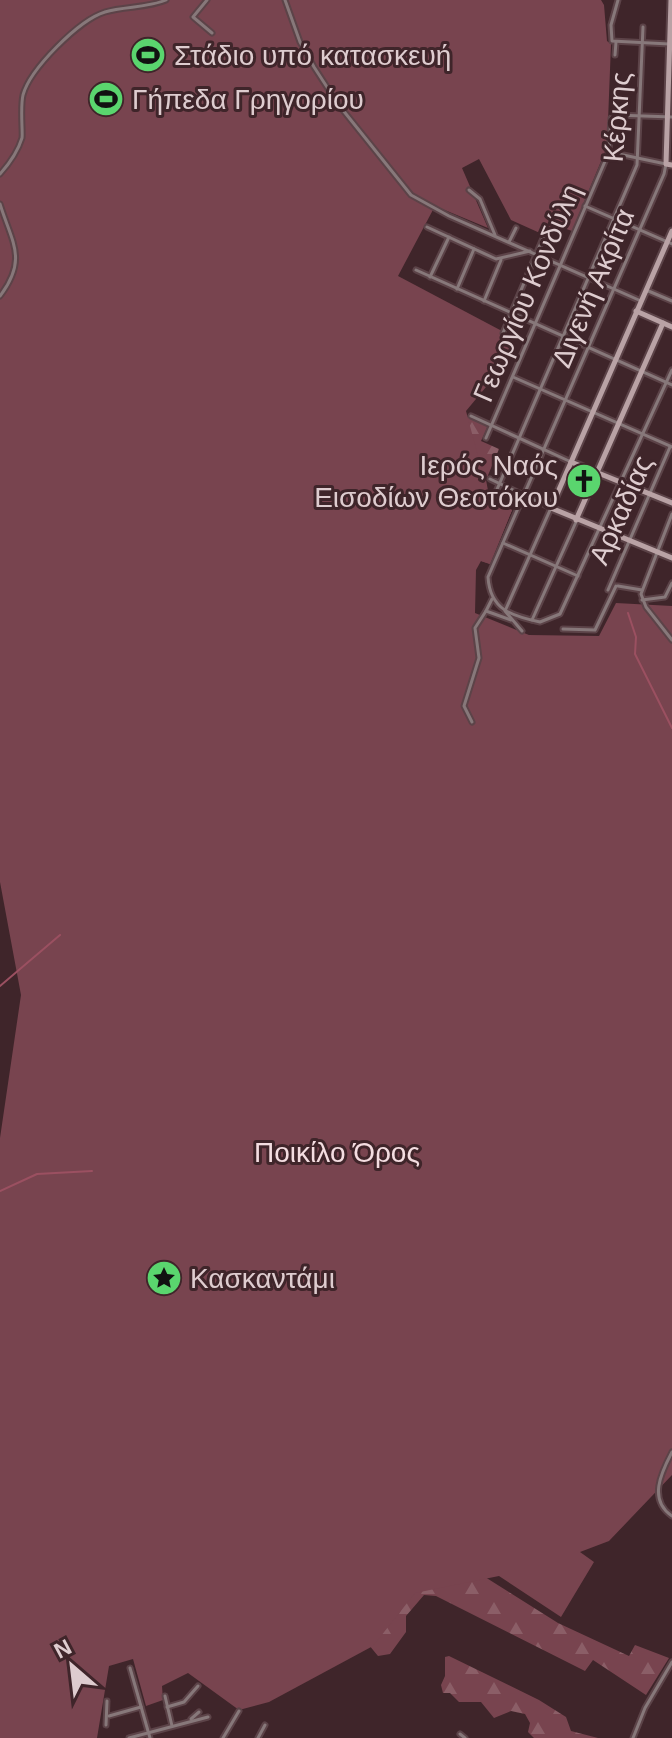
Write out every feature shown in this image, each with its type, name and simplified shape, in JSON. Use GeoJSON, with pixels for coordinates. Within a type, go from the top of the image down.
{"type":"FeatureCollection","features":[{"type":"Feature","properties":{"kind":"street"},"geometry":{"type":"LineString","coordinates":[[0,174],[11,162],[22,138],[18,123],[23,93],[38,69],[75,30],[98,15],[166,0]]}},
{"type":"Feature","properties":{"kind":"street"},"geometry":{"type":"LineString","coordinates":[[207,0],[193,17],[212,33]]}},
{"type":"Feature","properties":{"kind":"street"},"geometry":{"type":"LineString","coordinates":[[285,0],[300,42],[314,67],[338,104],[411,195],[427,206],[641,301]]}},
{"type":"Feature","properties":{"kind":"street"},"geometry":{"type":"LineString","coordinates":[[615,55],[611,25],[618,0]]}},
{"type":"Feature","properties":{"kind":"street","name":"Διγενή Ακρίτα"},"geometry":{"type":"LineString","coordinates":[[493,598],[488,577],[669,164],[671,0]]}},
{"type":"Feature","properties":{"kind":"street","name":"Κέρκης"},"geometry":{"type":"LineString","coordinates":[[492,501],[638,159],[643,27]]}},
{"type":"Feature","properties":{"kind":"street"},"geometry":{"type":"LineString","coordinates":[[614,42],[671,44]]}},
{"type":"Feature","properties":{"kind":"street","name":"Γεωργίου Κονδύλη"},"geometry":{"type":"LineString","coordinates":[[486,438],[609,152],[612,116],[639,117]]}},
{"type":"Feature","properties":{"kind":"street"},"geometry":{"type":"LineString","coordinates":[[639,117],[669,117]]}},
{"type":"Feature","properties":{"kind":"street"},"geometry":{"type":"LineString","coordinates":[[609,152],[669,164]]}},
{"type":"Feature","properties":{"kind":"street"},"geometry":{"type":"LineString","coordinates":[[469,190],[480,199],[495,235]]}},
{"type":"Feature","properties":{"kind":"street"},"geometry":{"type":"LineString","coordinates":[[0,204],[17,253],[14,269],[0,296]]}},
{"type":"Feature","properties":{"kind":"street"},"geometry":{"type":"LineString","coordinates":[[585,206],[670,243]]}},
{"type":"Feature","properties":{"kind":"street"},"geometry":{"type":"LineString","coordinates":[[427,227],[502,259],[530,251]]}},
{"type":"Feature","properties":{"kind":"street"},"geometry":{"type":"LineString","coordinates":[[509,242],[516,228]]}},
{"type":"Feature","properties":{"kind":"street"},"geometry":{"type":"LineString","coordinates":[[505,611],[636,311],[670,243],[672,231]]}},
{"type":"Feature","properties":{"kind":"street"},"geometry":{"type":"LineString","coordinates":[[430,277],[449,237]]}},
{"type":"Feature","properties":{"kind":"street"},"geometry":{"type":"LineString","coordinates":[[503,333],[543,238]]}},
{"type":"Feature","properties":{"kind":"street"},"geometry":{"type":"LineString","coordinates":[[457,289],[474,249]]}},
{"type":"Feature","properties":{"kind":"street"},"geometry":{"type":"LineString","coordinates":[[484,301],[502,259]]}},
{"type":"Feature","properties":{"kind":"street"},"geometry":{"type":"LineString","coordinates":[[416,270],[672,385]]}},
{"type":"Feature","properties":{"kind":"street"},"geometry":{"type":"LineString","coordinates":[[646,289],[672,300]]}},
{"type":"Feature","properties":{"kind":"street"},"geometry":{"type":"LineString","coordinates":[[636,311],[672,327]]}},
{"type":"Feature","properties":{"kind":"street"},"geometry":{"type":"LineString","coordinates":[[532,620],[663,323]]}},
{"type":"Feature","properties":{"kind":"street"},"geometry":{"type":"LineString","coordinates":[[505,611],[532,620],[553,620],[563,608],[623,483],[672,370]]}},
{"type":"Feature","properties":{"kind":"street"},"geometry":{"type":"LineString","coordinates":[[513,377],[671,447]]}},
{"type":"Feature","properties":{"kind":"street"},"geometry":{"type":"LineString","coordinates":[[471,416],[571,462],[672,503]]}},
{"type":"Feature","properties":{"kind":"street","name":"Αρκαδίας"},"geometry":{"type":"LineString","coordinates":[[616,586],[609,588],[671,447]]}},
{"type":"Feature","properties":{"kind":"street"},"geometry":{"type":"LineString","coordinates":[[490,479],[576,520],[672,558]]}},
{"type":"Feature","properties":{"kind":"street"},"geometry":{"type":"LineString","coordinates":[[672,514],[642,590],[642,600],[672,640]]}},
{"type":"Feature","properties":{"kind":"street"},"geometry":{"type":"LineString","coordinates":[[503,543],[578,576]]}},
{"type":"Feature","properties":{"kind":"street"},"geometry":{"type":"LineString","coordinates":[[642,600],[665,597],[672,583]]}},
{"type":"Feature","properties":{"kind":"street"},"geometry":{"type":"LineString","coordinates":[[563,629],[595,630],[616,586],[642,590]]}},
{"type":"Feature","properties":{"kind":"street"},"geometry":{"type":"LineString","coordinates":[[472,722],[466,717],[464,706],[479,658],[475,628],[493,598],[522,631]]}},
{"type":"Feature","properties":{"kind":"street"},"geometry":{"type":"LineString","coordinates":[[486,611],[514,621]]}},
{"type":"Feature","properties":{"kind":"street"},"geometry":{"type":"LineString","coordinates":[[672,1452],[660,1479],[657,1496],[660,1505],[672,1516]]}},
{"type":"Feature","properties":{"kind":"street"},"geometry":{"type":"LineString","coordinates":[[633,1738],[652,1695],[672,1662]]}},
{"type":"Feature","properties":{"kind":"street"},"geometry":{"type":"LineString","coordinates":[[130,1668],[150,1735]]}},
{"type":"Feature","properties":{"kind":"street"},"geometry":{"type":"LineString","coordinates":[[167,1707],[184,1702],[198,1686]]}},
{"type":"Feature","properties":{"kind":"street"},"geometry":{"type":"LineString","coordinates":[[165,1696],[172,1726]]}},
{"type":"Feature","properties":{"kind":"street"},"geometry":{"type":"LineString","coordinates":[[106,1725],[109,1716],[107,1701]]}},
{"type":"Feature","properties":{"kind":"street"},"geometry":{"type":"LineString","coordinates":[[109,1716],[141,1707]]}},
{"type":"Feature","properties":{"kind":"street"},"geometry":{"type":"LineString","coordinates":[[223,1738],[239,1711]]}},
{"type":"Feature","properties":{"kind":"street"},"geometry":{"type":"LineString","coordinates":[[189,1722],[199,1712]]}},
{"type":"Feature","properties":{"kind":"street"},"geometry":{"type":"LineString","coordinates":[[129,1738],[150,1735],[208,1717]]}},
{"type":"Feature","properties":{"kind":"street"},"geometry":{"type":"LineString","coordinates":[[258,1738],[265,1725]]}},
{"type":"Feature","properties":{"kind":"street"},"geometry":{"type":"LineString","coordinates":[[460,1734],[465,1738]]}},
{"type":"Feature","properties":{"kind":"green space","name":"Ποικίλο Όρος"},"geometry":{"type":"Polygon","coordinates":[[[0,0],[601,0],[607,41],[611,44],[607,147],[572,231],[558,226],[551,238],[511,220],[479,159],[462,168],[488,228],[435,206],[398,276],[515,338],[496,375],[466,411],[490,501],[512,510],[490,564],[481,561],[476,570],[475,613],[529,635],[599,636],[616,603],[672,606],[672,1475],[609,1541],[580,1552],[594,1562],[561,1617],[499,1576],[415,1593],[373,1646],[269,1702],[239,1710],[188,1673],[162,1686],[163,1700],[146,1706],[133,1659],[109,1666],[97,1738],[0,1738],[0,1138],[21,995],[0,882],[0,0]]]}},
{"type":"Feature","properties":{"kind":"green space"},"geometry":{"type":"Polygon","coordinates":[[[468,416],[488,426],[481,441],[499,449],[486,480],[490,501],[512,510],[490,564],[481,561],[465,421],[468,416]]]}},
{"type":"Feature","properties":{"kind":"green space"},"geometry":{"type":"Polygon","coordinates":[[[439,1548],[558,1623],[629,1656],[635,1645],[669,1658],[646,1695],[593,1660],[585,1671],[436,1596],[424,1595],[406,1616],[406,1632],[390,1654],[378,1656],[364,1639],[439,1548]]]}},
{"type":"Feature","properties":{"kind":"green space"},"geometry":{"type":"Polygon","coordinates":[[[449,1656],[539,1700],[566,1717],[571,1731],[598,1738],[534,1738],[528,1732],[530,1723],[525,1714],[511,1711],[494,1718],[481,1702],[459,1702],[450,1693],[443,1693],[441,1685],[445,1676],[445,1657],[449,1656]]]}},
{"type":"Feature","properties":{"kind":"waterway"},"geometry":{"type":"LineString","coordinates":[[628,613],[636,637],[635,654],[672,728]]}},
{"type":"Feature","properties":{"kind":"waterway"},"geometry":{"type":"LineString","coordinates":[[0,986],[60,935]]}},
{"type":"Feature","properties":{"kind":"waterway"},"geometry":{"type":"LineString","coordinates":[[0,1191],[37,1174],[92,1171]]}},
{"type":"Feature","properties":{"kind":"place","name":"Στάδιο υπό κατασκευή"},"geometry":{"type":"Point","coordinates":[148,55]}},
{"type":"Feature","properties":{"kind":"place","name":"Γήπεδα Γρηγορίου"},"geometry":{"type":"Point","coordinates":[106,99]}},
{"type":"Feature","properties":{"kind":"place","name":"Ιερός Ναός Εισοδίων Θεοτόκου"},"geometry":{"type":"Point","coordinates":[584,481]}},
{"type":"Feature","properties":{"kind":"place","name":"Κασκαντάμι"},"geometry":{"type":"Point","coordinates":[164,1278]}}]}
